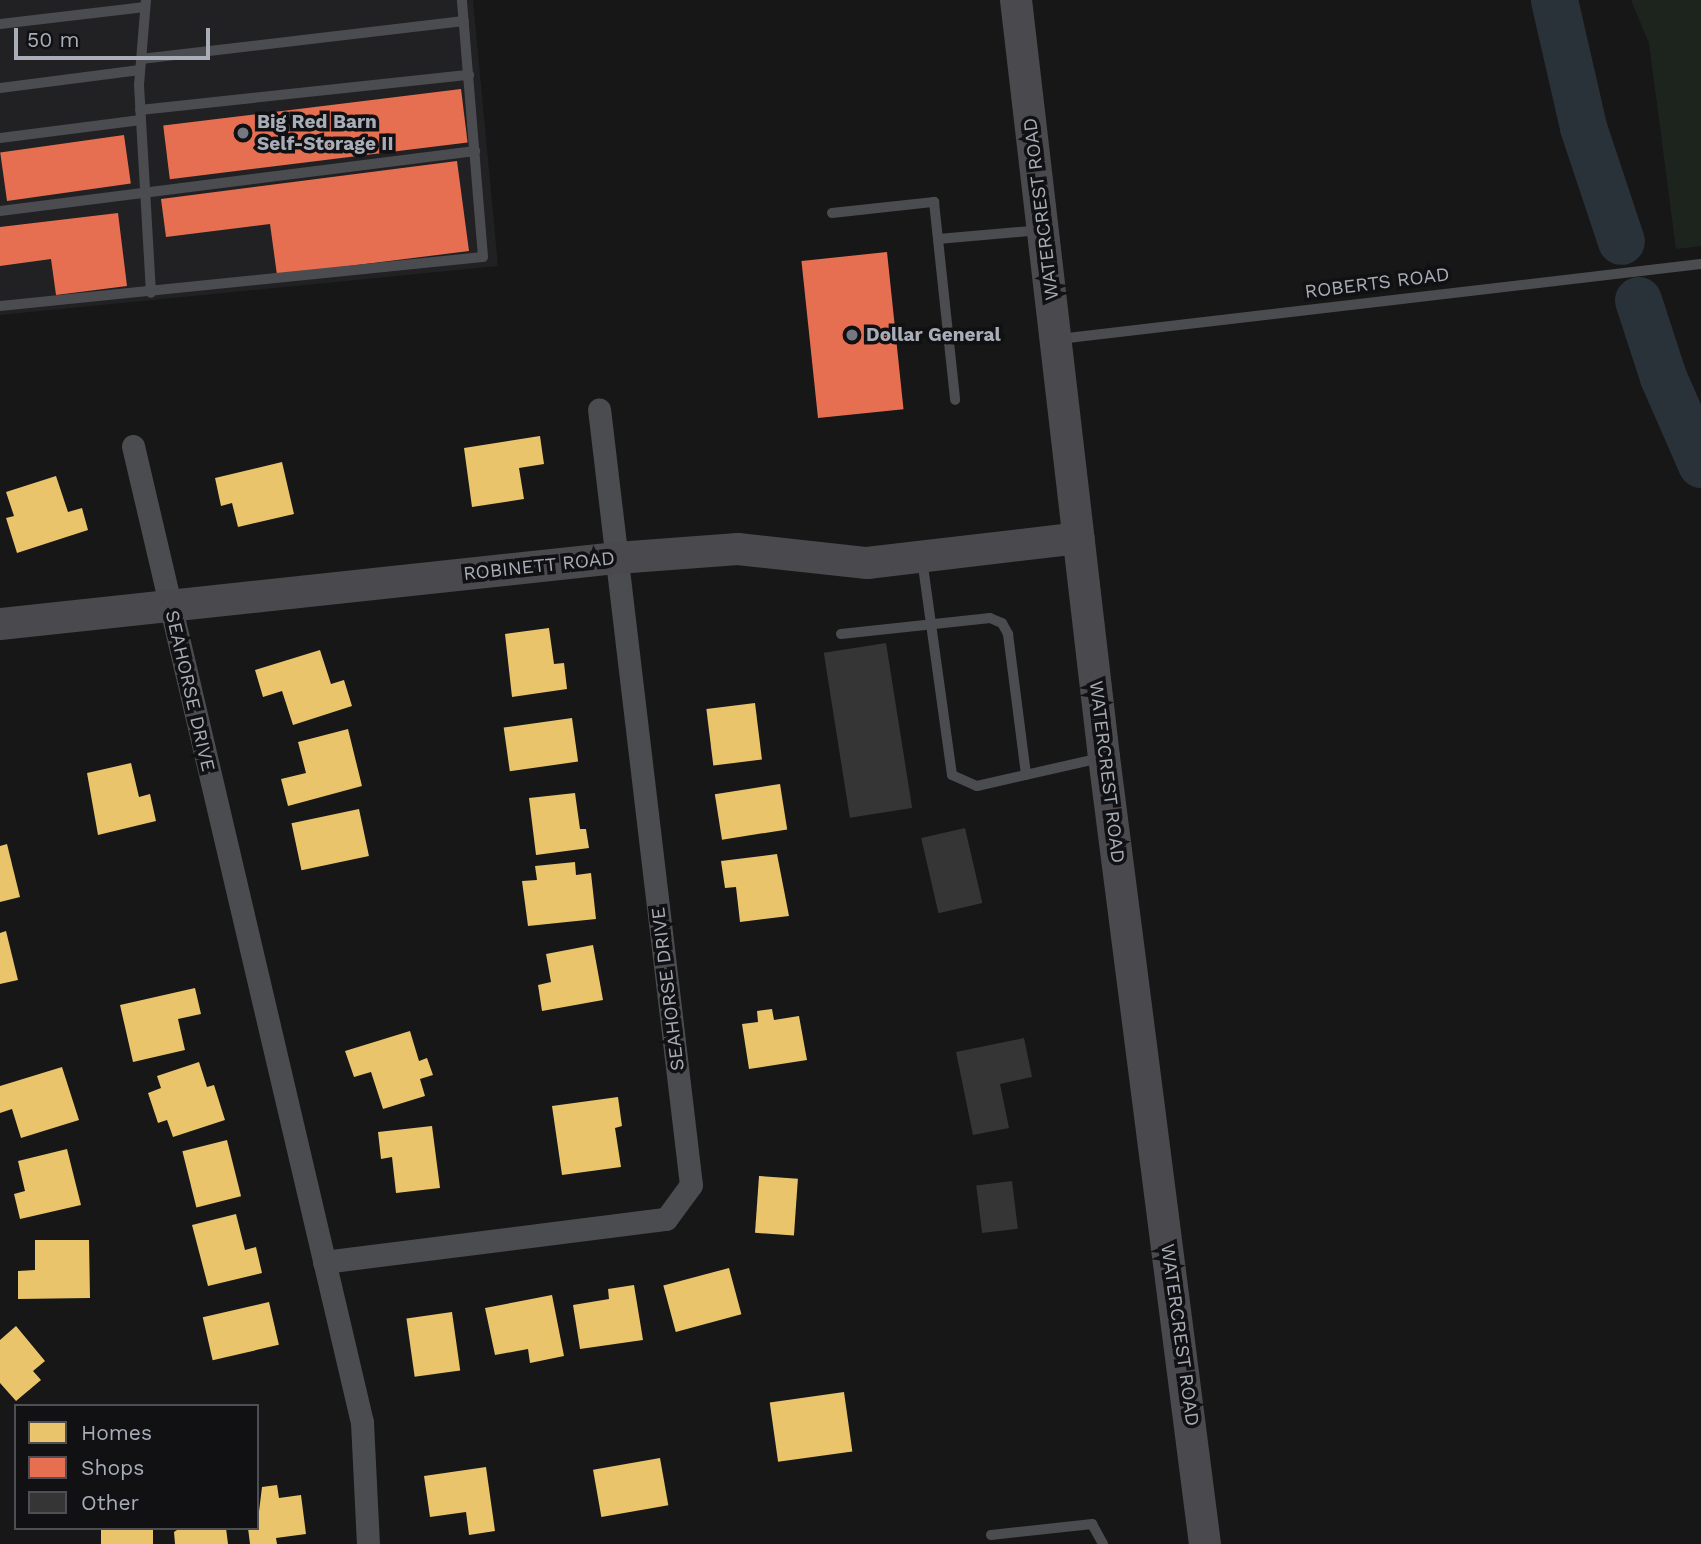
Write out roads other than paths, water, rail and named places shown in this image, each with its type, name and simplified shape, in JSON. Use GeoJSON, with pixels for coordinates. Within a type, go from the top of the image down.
{"type":"FeatureCollection","features":[{"type":"Feature","properties":{"kind":"street","name":"WATERCREST ROAD"},"geometry":{"type":"LineString","coordinates":[[1016,0],[1104,757],[1205,1544]]}},
{"type":"Feature","properties":{"kind":"street","name":"SEAHORSE DRIVE"},"geometry":{"type":"LineString","coordinates":[[324,1262],[666,1219],[691,1185],[598,409]]}},
{"type":"Feature","properties":{"kind":"street","name":"SEAHORSE DRIVE"},"geometry":{"type":"LineString","coordinates":[[133,446],[362,1422],[368,1544]]}},
{"type":"Feature","properties":{"kind":"street","name":"ROBINETT ROAD"},"geometry":{"type":"LineString","coordinates":[[0,624],[617,558],[738,549],[867,563],[1079,538]]}},
{"type":"Feature","properties":{"kind":"lane"},"geometry":{"type":"LineString","coordinates":[[0,306],[151,293],[484,257],[462,0]]}},
{"type":"Feature","properties":{"kind":"lane"},"geometry":{"type":"LineString","coordinates":[[0,24],[146,4],[141,64],[141,115],[151,293]]}},
{"type":"Feature","properties":{"kind":"lane"},"geometry":{"type":"LineString","coordinates":[[0,88],[141,64],[464,21]]}},
{"type":"Feature","properties":{"kind":"lane"},"geometry":{"type":"LineString","coordinates":[[0,138],[141,115],[469,75]]}},
{"type":"Feature","properties":{"kind":"lane"},"geometry":{"type":"LineString","coordinates":[[0,211],[475,151]]}},
{"type":"Feature","properties":{"kind":"lane"},"geometry":{"type":"LineString","coordinates":[[832,213],[934,202],[955,400]]}},
{"type":"Feature","properties":{"kind":"lane"},"geometry":{"type":"LineString","coordinates":[[938,239],[1044,229]]}},
{"type":"Feature","properties":{"kind":"lane","name":"ROBERTS ROAD"},"geometry":{"type":"LineString","coordinates":[[1057,339],[1701,264]]}},
{"type":"Feature","properties":{"kind":"lane"},"geometry":{"type":"LineString","coordinates":[[922,556],[952,775],[977,786],[1104,757]]}},
{"type":"Feature","properties":{"kind":"lane"},"geometry":{"type":"LineString","coordinates":[[841,634],[990,618],[1002,623],[1008,634],[1026,775]]}},
{"type":"Feature","properties":{"kind":"lane"},"geometry":{"type":"LineString","coordinates":[[991,1535],[1092,1524],[1103,1544]]}},
{"type":"Feature","properties":{"kind":"waterway"},"geometry":{"type":"LineString","coordinates":[[1554,0],[1583,127],[1621,241]]}},
{"type":"Feature","properties":{"kind":"waterway"},"geometry":{"type":"LineString","coordinates":[[1638,300],[1663,377],[1701,464]]}},
{"type":"Feature","properties":{"kind":"place","name":"Big Red Barn Self-Storage II"},"geometry":{"type":"Point","coordinates":[243,133]}},
{"type":"Feature","properties":{"kind":"place","name":"Dollar General"},"geometry":{"type":"Point","coordinates":[852,335]}}]}
